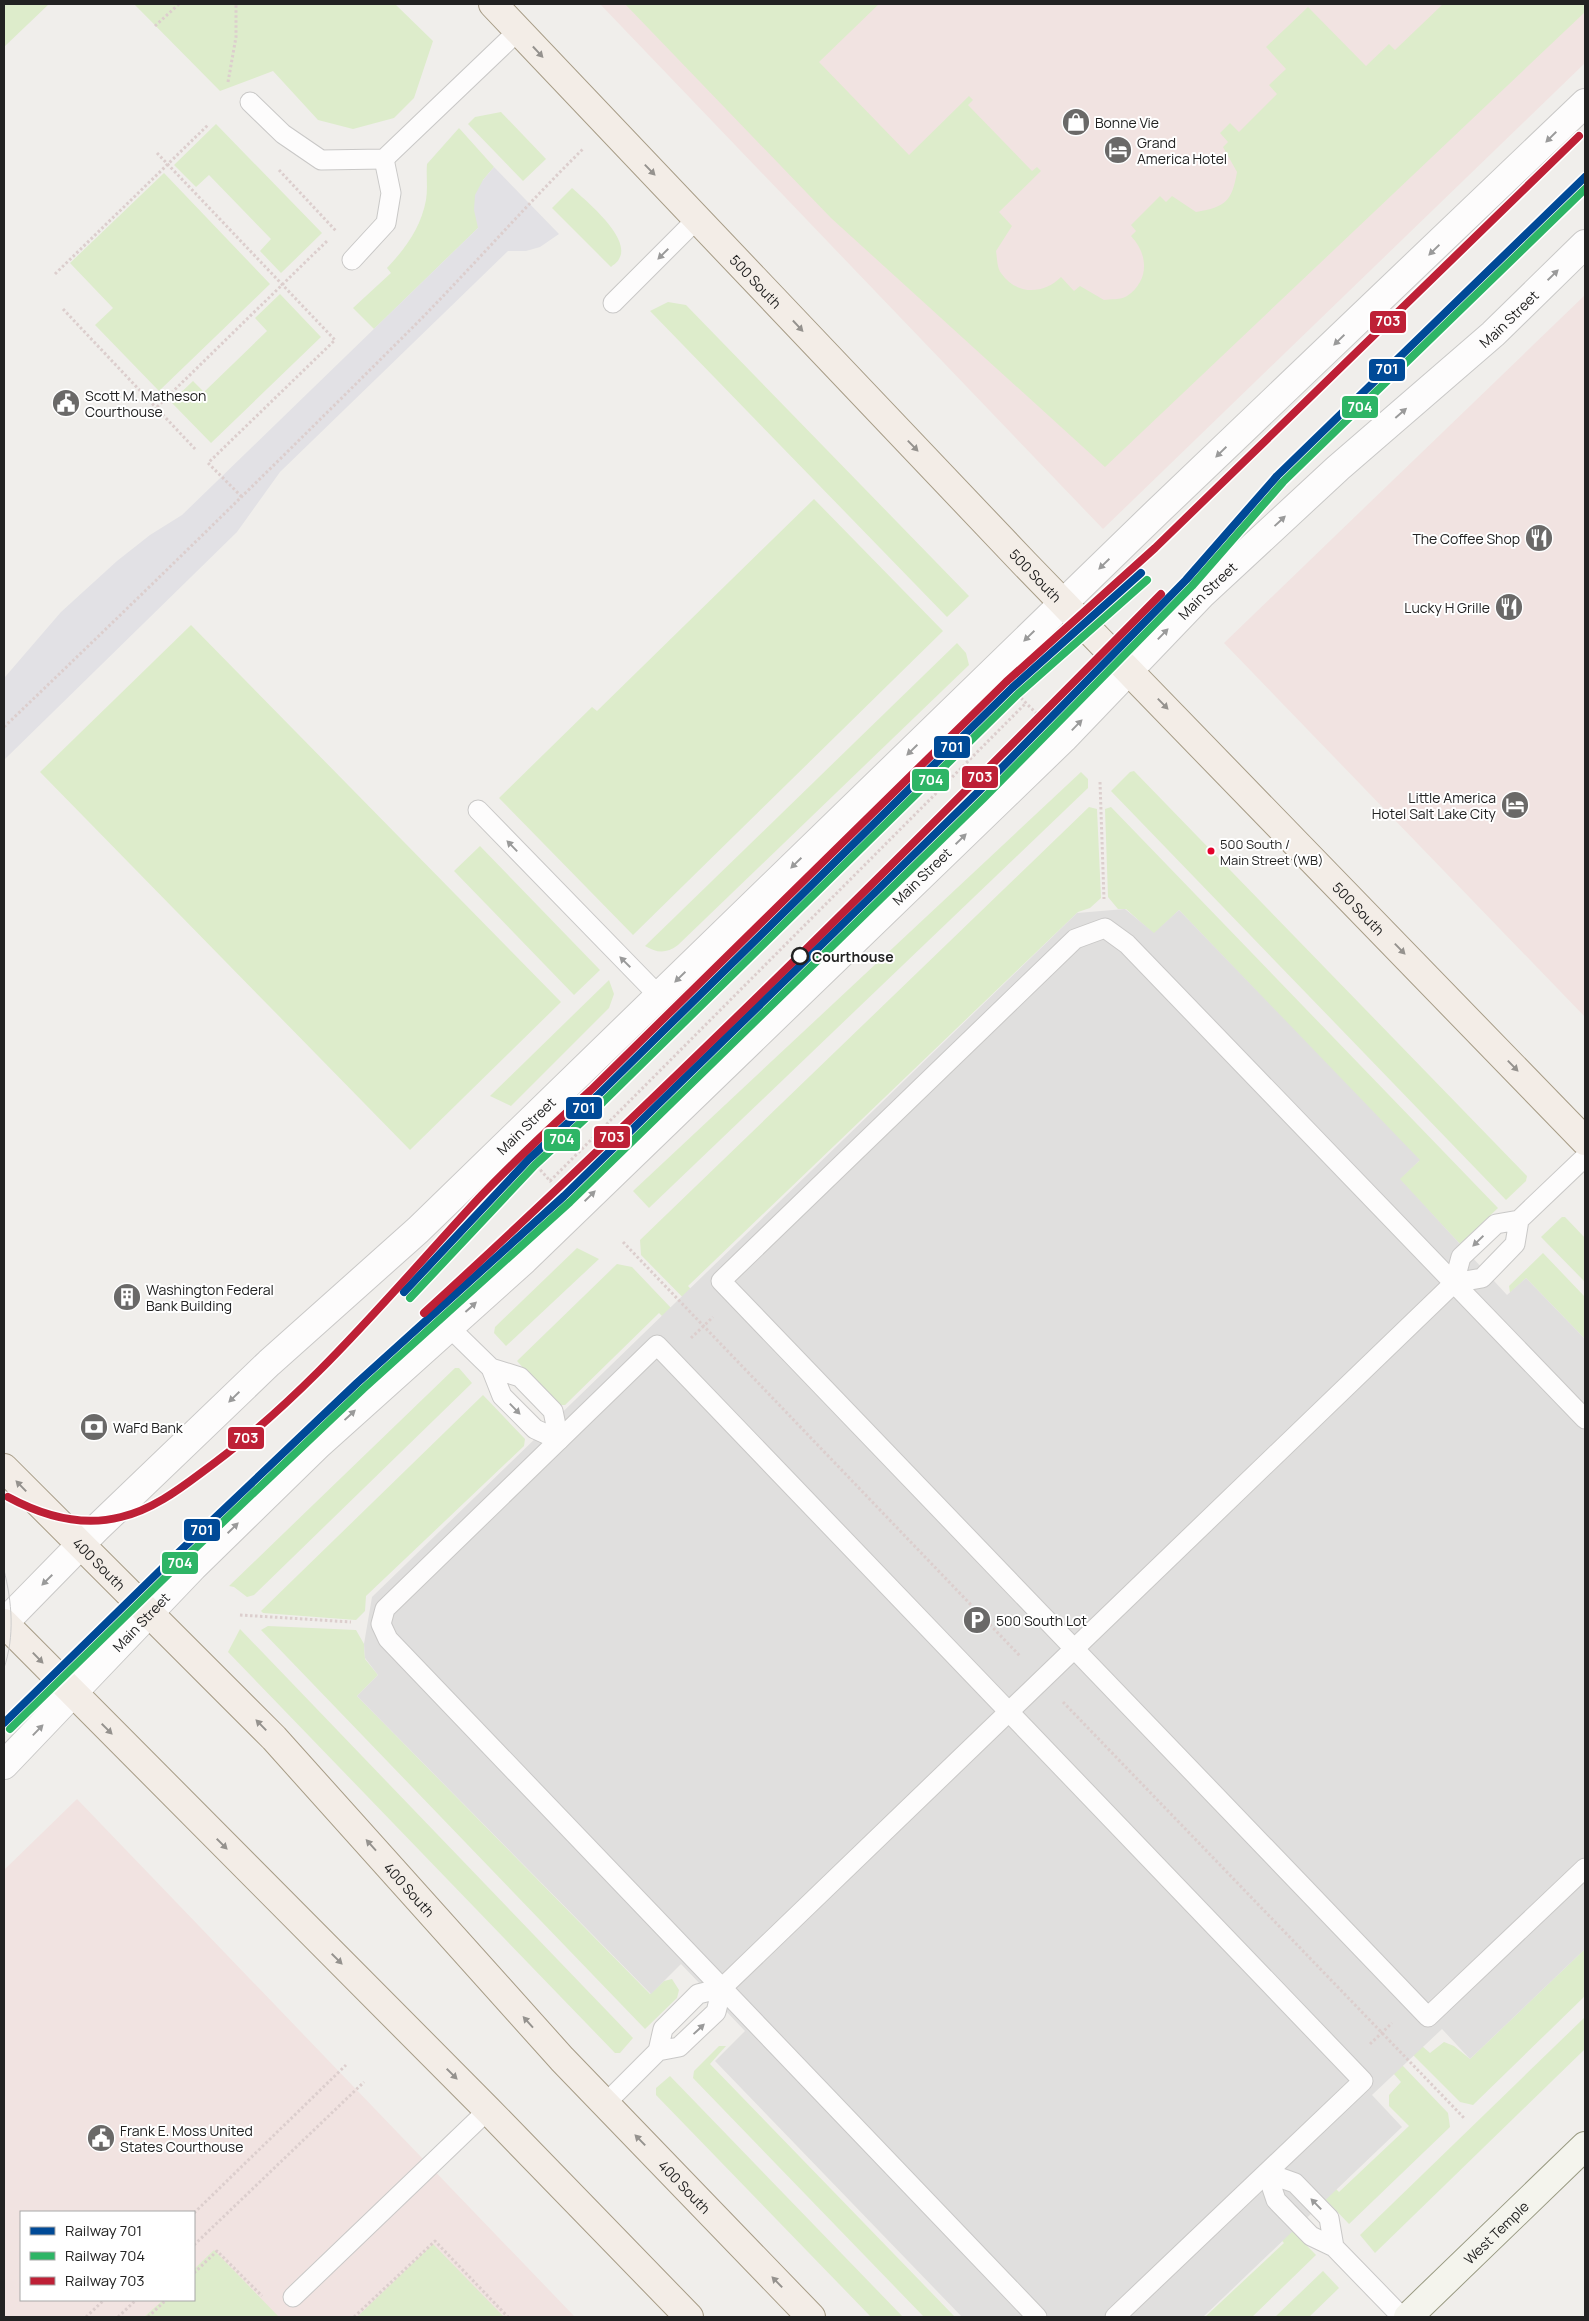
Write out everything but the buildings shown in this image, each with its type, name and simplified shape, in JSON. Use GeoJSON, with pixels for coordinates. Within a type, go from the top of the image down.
{"type":"FeatureCollection","features":[{"type":"Feature","properties":{"kind":"main road","name":"500 South"},"geometry":{"type":"LineString","coordinates":[[493,4],[1064,602],[1585,1140]]}},
{"type":"Feature","properties":{"kind":"main road","name":"400 South"},"geometry":{"type":"LineString","coordinates":[[4,1468],[274,1738],[492,1982],[605,2104],[810,2317]]}},
{"type":"Feature","properties":{"kind":"main road"},"geometry":{"type":"LineString","coordinates":[[4,1623],[488,2110],[689,2317]]}},
{"type":"Feature","properties":{"kind":"main road","name":"West Temple"},"geometry":{"type":"LineString","coordinates":[[1408,2317],[1585,2146]]}},
{"type":"Feature","properties":{"kind":"street","name":"Main Street"},"geometry":{"type":"LineString","coordinates":[[4,1623],[81,1545],[269,1363],[418,1230],[660,997],[1064,602],[1585,103]]}},
{"type":"Feature","properties":{"kind":"street","name":"Main Street"},"geometry":{"type":"LineString","coordinates":[[4,1765],[150,1612],[318,1444],[524,1260],[1063,739],[1201,595],[1284,518],[1493,334],[1585,244]]}},
{"type":"Feature","properties":{"kind":"lane"},"geometry":{"type":"LineString","coordinates":[[250,102],[283,134],[321,160],[384,159],[518,31]]}},
{"type":"Feature","properties":{"kind":"lane"},"geometry":{"type":"LineString","coordinates":[[352,260],[386,223],[391,193],[384,159]]}},
{"type":"Feature","properties":{"kind":"lane"},"geometry":{"type":"LineString","coordinates":[[613,303],[697,219]]}},
{"type":"Feature","properties":{"kind":"lane"},"geometry":{"type":"LineString","coordinates":[[478,810],[660,997]]}},
{"type":"Feature","properties":{"kind":"lane"},"geometry":{"type":"LineString","coordinates":[[1585,1419],[1127,944],[1105,928],[1075,939],[722,1281],[1428,2017],[1585,1868]]}},
{"type":"Feature","properties":{"kind":"lane"},"geometry":{"type":"LineString","coordinates":[[1454,1283],[1482,1278],[1515,1244],[1520,1220],[1585,1157]]}},
{"type":"Feature","properties":{"kind":"lane"},"geometry":{"type":"LineString","coordinates":[[605,2104],[658,2051],[663,2028],[698,1994],[722,1988],[1454,1283],[1461,1257],[1496,1224],[1520,1220]]}},
{"type":"Feature","properties":{"kind":"lane"},"geometry":{"type":"LineString","coordinates":[[448,1327],[491,1368],[520,1378],[553,1411],[559,1440]]}},
{"type":"Feature","properties":{"kind":"lane"},"geometry":{"type":"LineString","coordinates":[[1037,2317],[388,1639],[381,1624],[385,1609],[657,1344],[1362,2081],[1115,2317]]}},
{"type":"Feature","properties":{"kind":"lane"},"geometry":{"type":"LineString","coordinates":[[491,1368],[502,1396],[535,1429],[559,1440]]}},
{"type":"Feature","properties":{"kind":"lane"},"geometry":{"type":"LineString","coordinates":[[658,2051],[679,2047],[708,2020],[716,2012],[722,1988]]}},
{"type":"Feature","properties":{"kind":"lane"},"geometry":{"type":"LineString","coordinates":[[293,2297],[488,2110]]}},
{"type":"Feature","properties":{"kind":"lane"},"geometry":{"type":"LineString","coordinates":[[1267,2173],[1295,2183],[1329,2218],[1334,2247]]}},
{"type":"Feature","properties":{"kind":"lane"},"geometry":{"type":"LineString","coordinates":[[1267,2173],[1276,2200],[1311,2236],[1334,2247],[1402,2317]]}},
{"type":"Feature","properties":{"kind":"path"},"geometry":{"type":"LineString","coordinates":[[155,26],[179,4]]}},
{"type":"Feature","properties":{"kind":"path"},"geometry":{"type":"LineString","coordinates":[[227,83],[236,37],[236,4]]}},
{"type":"Feature","properties":{"kind":"path"},"geometry":{"type":"LineString","coordinates":[[55,274],[209,124]]}},
{"type":"Feature","properties":{"kind":"path"},"geometry":{"type":"LineString","coordinates":[[4,727],[242,497],[421,318],[535,196],[608,126]]}},
{"type":"Feature","properties":{"kind":"path"},"geometry":{"type":"LineString","coordinates":[[157,152],[335,340],[208,463],[242,497]]}},
{"type":"Feature","properties":{"kind":"path"},"geometry":{"type":"LineString","coordinates":[[157,407],[336,231],[276,167]]}},
{"type":"Feature","properties":{"kind":"path"},"geometry":{"type":"LineString","coordinates":[[62,309],[196,450]]}},
{"type":"Feature","properties":{"kind":"path"},"geometry":{"type":"LineString","coordinates":[[1021,698],[1041,717]]}},
{"type":"Feature","properties":{"kind":"path"},"geometry":{"type":"LineString","coordinates":[[550,1181],[1026,703]]}},
{"type":"Feature","properties":{"kind":"path"},"geometry":{"type":"LineString","coordinates":[[1100,782],[1105,928]]}},
{"type":"Feature","properties":{"kind":"path"},"geometry":{"type":"LineString","coordinates":[[537,1166],[554,1186]]}},
{"type":"Feature","properties":{"kind":"path"},"geometry":{"type":"LineString","coordinates":[[670,1358],[735,1295]]}},
{"type":"Feature","properties":{"kind":"path"},"geometry":{"type":"LineString","coordinates":[[240,1615],[381,1624]]}},
{"type":"Feature","properties":{"kind":"path"},"geometry":{"type":"LineString","coordinates":[[1348,2066],[1414,2002]]}},
{"type":"Feature","properties":{"kind":"path"},"geometry":{"type":"LineString","coordinates":[[195,2212],[346,2065]]}},
{"type":"Feature","properties":{"kind":"path"},"geometry":{"type":"LineString","coordinates":[[195,2244],[364,2082]]}},
{"type":"Feature","properties":{"kind":"path"},"geometry":{"type":"LineString","coordinates":[[354,2317],[434,2241],[508,2317]]}},
{"type":"Feature","properties":{"kind":"path"},"geometry":{"type":"LineString","coordinates":[[195,2272],[217,2251],[264,2297]]}},
{"type":"Feature","properties":{"kind":"path"},"geometry":{"type":"LineString","coordinates":[[86,2317],[103,2301]]}},
{"type":"Feature","properties":{"kind":"path"},"geometry":{"type":"LineString","coordinates":[[118,2317],[135,2301]]}},
{"type":"Feature","properties":{"kind":"path"},"geometry":{"type":"LineString","coordinates":[[148,2317],[165,2301]]}},
{"type":"Feature","properties":{"kind":"shaded area"},"geometry":{"type":"Polygon","coordinates":[[[600,4],[1585,4],[1585,63],[1103,529],[600,4]]]}},
{"type":"Feature","properties":{"kind":"shaded area"},"geometry":{"type":"Polygon","coordinates":[[[494,167],[559,234],[540,247],[526,251],[508,251],[280,472],[237,532],[4,760],[5,677],[61,612],[117,561],[150,535],[182,515],[478,228],[474,210],[475,195],[483,180],[494,167]]]}},
{"type":"Feature","properties":{"kind":"shaded area"},"geometry":{"type":"Polygon","coordinates":[[[1585,295],[1585,1017],[1224,643],[1585,295]]]}},
{"type":"Feature","properties":{"kind":"shaded area","name":"500 South Lot"},"geometry":{"type":"Polygon","coordinates":[[[1125,909],[1154,933],[1179,910],[1420,1160],[1400,1179],[1507,1295],[1526,1278],[1585,1339],[1585,1949],[1470,2059],[1442,2029],[1372,2095],[1402,2127],[1203,2317],[962,2317],[715,2061],[745,2031],[681,1964],[651,1994],[357,1696],[378,1675],[365,1658],[364,1644],[372,1597],[1077,913],[1125,909]]]}},
{"type":"Feature","properties":{"kind":"shaded area"},"geometry":{"type":"Polygon","coordinates":[[[77,1799],[575,2317],[4,2317],[4,1870],[77,1799]]]}},
{"type":"Feature","properties":{"kind":"green space"},"geometry":{"type":"Polygon","coordinates":[[[4,4],[49,4],[4,47],[4,4]]]}},
{"type":"Feature","properties":{"kind":"green space"},"geometry":{"type":"Polygon","coordinates":[[[134,4],[395,4],[433,41],[414,98],[394,118],[353,129],[318,120],[273,71],[220,91],[134,4]]]}},
{"type":"Feature","properties":{"kind":"green space"},"geometry":{"type":"Polygon","coordinates":[[[625,4],[879,4],[819,62],[909,155],[969,96],[973,100],[968,105],[1032,171],[1037,167],[1041,171],[999,212],[1012,226],[996,251],[1001,273],[1014,285],[1030,290],[1046,287],[1061,277],[1074,291],[1080,286],[1104,300],[1125,297],[1139,283],[1143,275],[1143,259],[1137,243],[1131,236],[1136,231],[1131,225],[1160,196],[1166,202],[1172,196],[1196,212],[1221,205],[1230,196],[1237,172],[1223,147],[1228,142],[1220,133],[1230,123],[1239,132],[1277,94],[1269,85],[1286,69],[1266,47],[1308,7],[1366,66],[1389,44],[1395,50],[1443,4],[1585,4],[1585,12],[1105,467],[831,218],[625,4]]]}},
{"type":"Feature","properties":{"kind":"green space"},"geometry":{"type":"Polygon","coordinates":[[[501,112],[546,159],[523,181],[468,124],[475,117],[501,112]]]}},
{"type":"Feature","properties":{"kind":"green space"},"geometry":{"type":"Polygon","coordinates":[[[216,124],[322,233],[281,273],[260,251],[271,239],[209,175],[196,187],[174,165],[216,124]]]}},
{"type":"Feature","properties":{"kind":"green space"},"geometry":{"type":"Polygon","coordinates":[[[459,128],[494,167],[483,180],[477,220],[479,227],[374,329],[353,308],[391,273],[387,268],[412,237],[424,210],[427,196],[427,164],[459,128]]]}},
{"type":"Feature","properties":{"kind":"green space"},"geometry":{"type":"Polygon","coordinates":[[[164,173],[270,284],[159,391],[95,325],[113,308],[70,263],[164,173]]]}},
{"type":"Feature","properties":{"kind":"green space"},"geometry":{"type":"Polygon","coordinates":[[[572,188],[606,220],[619,241],[621,250],[619,259],[611,267],[552,208],[572,188]]]}},
{"type":"Feature","properties":{"kind":"green space"},"geometry":{"type":"Polygon","coordinates":[[[280,294],[321,337],[211,443],[171,402],[193,381],[204,392],[267,331],[255,318],[280,294]]]}},
{"type":"Feature","properties":{"kind":"green space"},"geometry":{"type":"Polygon","coordinates":[[[668,302],[686,305],[969,596],[947,617],[650,311],[668,302]]]}},
{"type":"Feature","properties":{"kind":"green space"},"geometry":{"type":"Polygon","coordinates":[[[814,499],[943,631],[633,935],[499,798],[592,707],[597,711],[814,499]]]}},
{"type":"Feature","properties":{"kind":"green space"},"geometry":{"type":"Polygon","coordinates":[[[191,625],[561,1002],[410,1150],[40,772],[191,625]]]}},
{"type":"Feature","properties":{"kind":"green space"},"geometry":{"type":"Polygon","coordinates":[[[957,643],[966,653],[969,665],[678,945],[662,952],[645,946],[957,643]]]}},
{"type":"Feature","properties":{"kind":"green space"},"geometry":{"type":"Polygon","coordinates":[[[1134,771],[1527,1176],[1526,1181],[1506,1200],[1111,791],[1130,772],[1134,771]]]}},
{"type":"Feature","properties":{"kind":"green space"},"geometry":{"type":"Polygon","coordinates":[[[1081,772],[1088,779],[1088,788],[649,1208],[633,1191],[1081,772]]]}},
{"type":"Feature","properties":{"kind":"green space"},"geometry":{"type":"Polygon","coordinates":[[[1089,807],[1097,809],[1101,898],[1090,908],[1078,912],[688,1286],[706,1305],[703,1318],[641,1255],[640,1240],[1089,807]]]}},
{"type":"Feature","properties":{"kind":"green space"},"geometry":{"type":"Polygon","coordinates":[[[1111,807],[1498,1208],[1460,1244],[1399,1179],[1419,1161],[1179,910],[1154,934],[1126,909],[1118,909],[1108,897],[1105,809],[1111,807]]]}},
{"type":"Feature","properties":{"kind":"green space"},"geometry":{"type":"Polygon","coordinates":[[[480,846],[600,970],[574,995],[454,871],[480,846]]]}},
{"type":"Feature","properties":{"kind":"green space"},"geometry":{"type":"Polygon","coordinates":[[[609,980],[614,994],[609,1008],[511,1106],[490,1096],[609,980]]]}},
{"type":"Feature","properties":{"kind":"green space"},"geometry":{"type":"Polygon","coordinates":[[[1562,1217],[1565,1217],[1585,1238],[1585,1282],[1541,1237],[1562,1217]]]}},
{"type":"Feature","properties":{"kind":"green space"},"geometry":{"type":"Polygon","coordinates":[[[577,1248],[599,1259],[506,1346],[494,1333],[495,1327],[577,1248]]]}},
{"type":"Feature","properties":{"kind":"green space"},"geometry":{"type":"Polygon","coordinates":[[[1543,1253],[1585,1297],[1585,1339],[1526,1278],[1510,1293],[1509,1286],[1543,1253]]]}},
{"type":"Feature","properties":{"kind":"green space"},"geometry":{"type":"Polygon","coordinates":[[[617,1264],[632,1267],[691,1329],[678,1332],[659,1313],[565,1405],[557,1405],[517,1361],[617,1264]]]}},
{"type":"Feature","properties":{"kind":"green space"},"geometry":{"type":"Polygon","coordinates":[[[455,1368],[459,1368],[472,1383],[254,1595],[247,1597],[234,1587],[229,1586],[455,1368]]]}},
{"type":"Feature","properties":{"kind":"green space"},"geometry":{"type":"Polygon","coordinates":[[[483,1395],[525,1439],[524,1446],[366,1596],[365,1611],[356,1620],[263,1613],[261,1611],[483,1395]]]}},
{"type":"Feature","properties":{"kind":"green space"},"geometry":{"type":"Polygon","coordinates":[[[268,1626],[356,1630],[364,1644],[365,1659],[378,1675],[357,1696],[650,1994],[664,1981],[672,1979],[679,1990],[677,1998],[645,2029],[261,1630],[268,1626]]]}},
{"type":"Feature","properties":{"kind":"green space"},"geometry":{"type":"Polygon","coordinates":[[[240,1629],[633,2038],[620,2053],[615,2053],[228,1652],[240,1629]]]}},
{"type":"Feature","properties":{"kind":"green space"},"geometry":{"type":"Polygon","coordinates":[[[1585,1949],[1585,1996],[1473,2105],[1460,2102],[1392,2034],[1406,2032],[1430,2053],[1444,2042],[1454,2046],[1470,2059],[1585,1949]]]}},
{"type":"Feature","properties":{"kind":"green space"},"geometry":{"type":"Polygon","coordinates":[[[1585,2017],[1585,2049],[1375,2253],[1360,2235],[1585,2017]]]}},
{"type":"Feature","properties":{"kind":"green space"},"geometry":{"type":"Polygon","coordinates":[[[1381,2043],[1448,2113],[1450,2127],[1349,2224],[1305,2178],[1320,2173],[1339,2192],[1409,2126],[1389,2106],[1389,2095],[1401,2082],[1379,2057],[1381,2043]]]}},
{"type":"Feature","properties":{"kind":"green space"},"geometry":{"type":"Polygon","coordinates":[[[719,2046],[726,2046],[710,2064],[955,2317],[924,2317],[693,2078],[694,2071],[719,2046]]]}},
{"type":"Feature","properties":{"kind":"green space"},"geometry":{"type":"Polygon","coordinates":[[[670,2076],[903,2317],[871,2317],[656,2095],[656,2088],[670,2076]]]}},
{"type":"Feature","properties":{"kind":"green space"},"geometry":{"type":"Polygon","coordinates":[[[1277,2215],[1316,2255],[1252,2317],[1205,2317],[1284,2243],[1265,2223],[1277,2215]]]}},
{"type":"Feature","properties":{"kind":"green space"},"geometry":{"type":"Polygon","coordinates":[[[433,2244],[504,2317],[357,2317],[433,2244]]]}},
{"type":"Feature","properties":{"kind":"green space"},"geometry":{"type":"Polygon","coordinates":[[[214,2250],[279,2317],[144,2317],[162,2301],[195,2301],[195,2268],[214,2250]]]}},
{"type":"Feature","properties":{"kind":"green space"},"geometry":{"type":"Polygon","coordinates":[[[1323,2271],[1339,2288],[1309,2317],[1275,2317],[1323,2271]]]}},
{"type":"Feature","properties":{"kind":"tram line"},"geometry":{"type":"LineString","coordinates":[[4,1570],[9,1594],[11,1619],[10,1644],[4,1668]]}},
{"type":"Feature","properties":{"kind":"rail line","name":"703"},"geometry":{"type":"LineString","coordinates":[[8,1497],[35,1510],[77,1520],[106,1520],[132,1514],[153,1505],[183,1486],[240,1443],[277,1411],[347,1343],[479,1198],[520,1156],[591,1090],[1006,682],[1155,548],[1579,136]]}},
{"type":"Feature","properties":{"kind":"rail line","name":"701"},"geometry":{"type":"LineString","coordinates":[[4,1723],[179,1552],[357,1383],[564,1196],[978,792],[1186,580],[1277,476],[1585,177]]}},
{"type":"Feature","properties":{"kind":"rail line","name":"704"},"geometry":{"type":"LineString","coordinates":[[10,1729],[185,1558],[363,1389],[570,1202],[984,798],[1192,586],[1283,482],[1585,189]]}},
{"type":"Feature","properties":{"kind":"rail line","name":"701"},"geometry":{"type":"LineString","coordinates":[[404,1292],[529,1159],[597,1096],[1012,688],[1141,573]]}},
{"type":"Feature","properties":{"kind":"rail line","name":"704"},"geometry":{"type":"LineString","coordinates":[[410,1298],[535,1165],[603,1102],[1018,694],[1147,580]]}},
{"type":"Feature","properties":{"kind":"rail line","name":"703"},"geometry":{"type":"LineString","coordinates":[[424,1313],[705,1048],[980,777],[1161,594]]}},
{"type":"Feature","properties":{"kind":"place","name":"Bonne Vie"},"geometry":{"type":"Point","coordinates":[1076,122]}},
{"type":"Feature","properties":{"kind":"place","name":"Grand America Hotel"},"geometry":{"type":"Point","coordinates":[1118,150]}},
{"type":"Feature","properties":{"kind":"place","name":"Scott M. Matheson Courthouse"},"geometry":{"type":"Point","coordinates":[66,403]}},
{"type":"Feature","properties":{"kind":"place","name":"The Coffee Shop"},"geometry":{"type":"Point","coordinates":[1539,538]}},
{"type":"Feature","properties":{"kind":"place","name":"Lucky H Grille"},"geometry":{"type":"Point","coordinates":[1509,607]}},
{"type":"Feature","properties":{"kind":"place","name":"Little America Hotel Salt Lake City"},"geometry":{"type":"Point","coordinates":[1515,805]}},
{"type":"Feature","properties":{"kind":"place","name":"500 South / Main Street (WB)"},"geometry":{"type":"Point","coordinates":[1211,851]}},
{"type":"Feature","properties":{"kind":"place","name":"Courthouse"},"geometry":{"type":"Point","coordinates":[800,956]}},
{"type":"Feature","properties":{"kind":"place","name":"Washington Federal Bank Building"},"geometry":{"type":"Point","coordinates":[127,1297]}},
{"type":"Feature","properties":{"kind":"place","name":"WaFd Bank"},"geometry":{"type":"Point","coordinates":[94,1427]}},
{"type":"Feature","properties":{"kind":"place","name":"500 South Lot"},"geometry":{"type":"Point","coordinates":[977,1620]}},
{"type":"Feature","properties":{"kind":"place","name":"Frank E. Moss United States Courthouse"},"geometry":{"type":"Point","coordinates":[101,2138]}}]}
